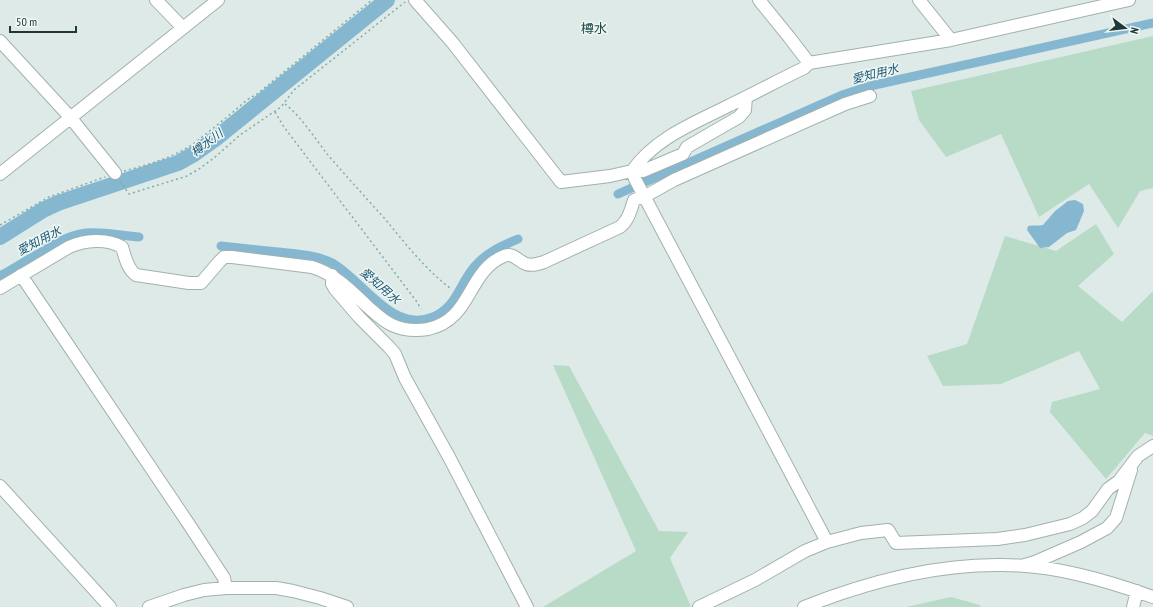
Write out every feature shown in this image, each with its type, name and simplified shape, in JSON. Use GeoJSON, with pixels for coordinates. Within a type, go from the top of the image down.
{"type":"FeatureCollection","features":[{"type":"Feature","properties":{"kind":"street"},"geometry":{"type":"LineString","coordinates":[[156,0],[183,28]]}},
{"type":"Feature","properties":{"kind":"street"},"geometry":{"type":"LineString","coordinates":[[0,174],[218,0]]}},
{"type":"Feature","properties":{"kind":"street"},"geometry":{"type":"LineString","coordinates":[[414,0],[452,42],[560,182],[610,176],[634,175],[684,154],[687,147],[738,117],[745,110],[746,97]]}},
{"type":"Feature","properties":{"kind":"street"},"geometry":{"type":"LineString","coordinates":[[759,0],[809,63]]}},
{"type":"Feature","properties":{"kind":"street"},"geometry":{"type":"LineString","coordinates":[[919,0],[951,40]]}},
{"type":"Feature","properties":{"kind":"street"},"geometry":{"type":"LineString","coordinates":[[827,542],[634,175],[638,163],[649,152],[672,134],[804,68],[809,63],[951,40],[1096,3],[1129,0]]}},
{"type":"Feature","properties":{"kind":"street"},"geometry":{"type":"LineString","coordinates":[[0,41],[70,118],[115,173]]}},
{"type":"Feature","properties":{"kind":"street"},"geometry":{"type":"LineString","coordinates":[[0,288],[77,243],[95,241],[110,242],[118,244],[122,247],[132,273],[146,277],[189,283],[201,283],[224,257],[312,267],[332,275],[391,325],[413,330],[431,328],[451,319],[467,299],[477,279],[483,271],[505,255],[511,255],[526,264],[534,265],[544,262],[620,227],[624,224],[634,200],[674,180],[845,104],[870,96]]}},
{"type":"Feature","properties":{"kind":"street"},"geometry":{"type":"LineString","coordinates":[[666,161],[674,180]]}},
{"type":"Feature","properties":{"kind":"street"},"geometry":{"type":"LineString","coordinates":[[21,275],[196,535],[224,578],[226,588]]}},
{"type":"Feature","properties":{"kind":"street"},"geometry":{"type":"LineString","coordinates":[[332,275],[332,284],[335,289],[359,317],[390,347],[395,354],[405,378],[457,471],[527,607]]}},
{"type":"Feature","properties":{"kind":"street"},"geometry":{"type":"LineString","coordinates":[[700,607],[755,580],[805,551],[827,542],[861,533],[888,530],[896,543],[997,539],[1025,535],[1070,524],[1083,518],[1092,511],[1108,489],[1119,481],[1138,456],[1153,446]]}},
{"type":"Feature","properties":{"kind":"street"},"geometry":{"type":"LineString","coordinates":[[1020,566],[1035,562],[1081,542],[1107,528],[1116,518],[1132,465]]}},
{"type":"Feature","properties":{"kind":"street"},"geometry":{"type":"LineString","coordinates":[[0,486],[110,607]]}},
{"type":"Feature","properties":{"kind":"street"},"geometry":{"type":"LineString","coordinates":[[804,607],[837,594],[902,576],[934,570],[971,566],[1003,565],[1054,569],[1123,586],[1153,597]]}},
{"type":"Feature","properties":{"kind":"street"},"geometry":{"type":"LineString","coordinates":[[149,607],[204,590],[226,588],[276,588],[320,598],[347,607]]}},
{"type":"Feature","properties":{"kind":"street"},"geometry":{"type":"LineString","coordinates":[[1133,607],[1137,591]]}},
{"type":"Feature","properties":{"kind":"street"},"geometry":{"type":"LineString","coordinates":[[836,607],[837,594]]}},
{"type":"Feature","properties":{"kind":"path"},"geometry":{"type":"LineString","coordinates":[[0,225],[49,196],[115,173],[140,167],[178,153],[200,139],[247,99],[257,94],[372,0]]}},
{"type":"Feature","properties":{"kind":"path"},"geometry":{"type":"LineString","coordinates":[[115,173],[129,194],[187,176],[214,158],[240,135],[275,112],[284,104],[294,90],[408,0]]}},
{"type":"Feature","properties":{"kind":"path"},"geometry":{"type":"LineString","coordinates":[[284,104],[290,108],[411,250],[442,282],[450,288]]}},
{"type":"Feature","properties":{"kind":"path"},"geometry":{"type":"LineString","coordinates":[[275,112],[284,127],[421,309]]}},
{"type":"Feature","properties":{"kind":"green space"},"geometry":{"type":"Polygon","coordinates":[[[1153,36],[1153,188],[1140,191],[1118,228],[1089,184],[1039,217],[1001,134],[946,157],[919,120],[911,91],[1153,36]]]}},
{"type":"Feature","properties":{"kind":"green space"},"geometry":{"type":"Polygon","coordinates":[[[1096,224],[1114,254],[1078,286],[1122,322],[1153,291],[1153,436],[1145,433],[1106,479],[1050,412],[1052,402],[1100,389],[1079,351],[1001,384],[943,386],[927,356],[967,344],[1005,236],[1056,251],[1096,224]]]}},
{"type":"Feature","properties":{"kind":"green space"},"geometry":{"type":"Polygon","coordinates":[[[553,365],[569,366],[659,531],[688,532],[670,558],[691,607],[543,607],[636,551],[553,365]]]}},
{"type":"Feature","properties":{"kind":"green space"},"geometry":{"type":"Polygon","coordinates":[[[951,597],[980,605],[981,607],[906,607],[951,597]]]}},
{"type":"Feature","properties":{"kind":"water"},"geometry":{"type":"Polygon","coordinates":[[[1075,200],[1083,204],[1084,211],[1076,230],[1067,233],[1049,247],[1040,248],[1027,230],[1028,226],[1043,225],[1055,211],[1068,201],[1075,200]]]}},
{"type":"Feature","properties":{"kind":"waterway","name":"樽水川"},"geometry":{"type":"LineString","coordinates":[[0,237],[43,210],[58,203],[178,163],[194,154],[215,139],[387,0]]}},
{"type":"Feature","properties":{"kind":"waterway","name":"愛知用水"},"geometry":{"type":"LineString","coordinates":[[618,194],[842,95],[870,86],[1153,23]]}},
{"type":"Feature","properties":{"kind":"waterway","name":"愛知用水"},"geometry":{"type":"LineString","coordinates":[[0,276],[55,244],[79,234],[98,233],[139,237]]}},
{"type":"Feature","properties":{"kind":"waterway","name":"愛知用水"},"geometry":{"type":"LineString","coordinates":[[221,246],[300,254],[328,261],[345,272],[380,304],[392,312],[405,318],[418,320],[433,317],[441,313],[453,301],[470,273],[480,261],[495,250],[518,239]]}},
{"type":"Feature","properties":{"kind":"district","name":"樽水"},"geometry":{"type":"Point","coordinates":[594,28]}}]}
